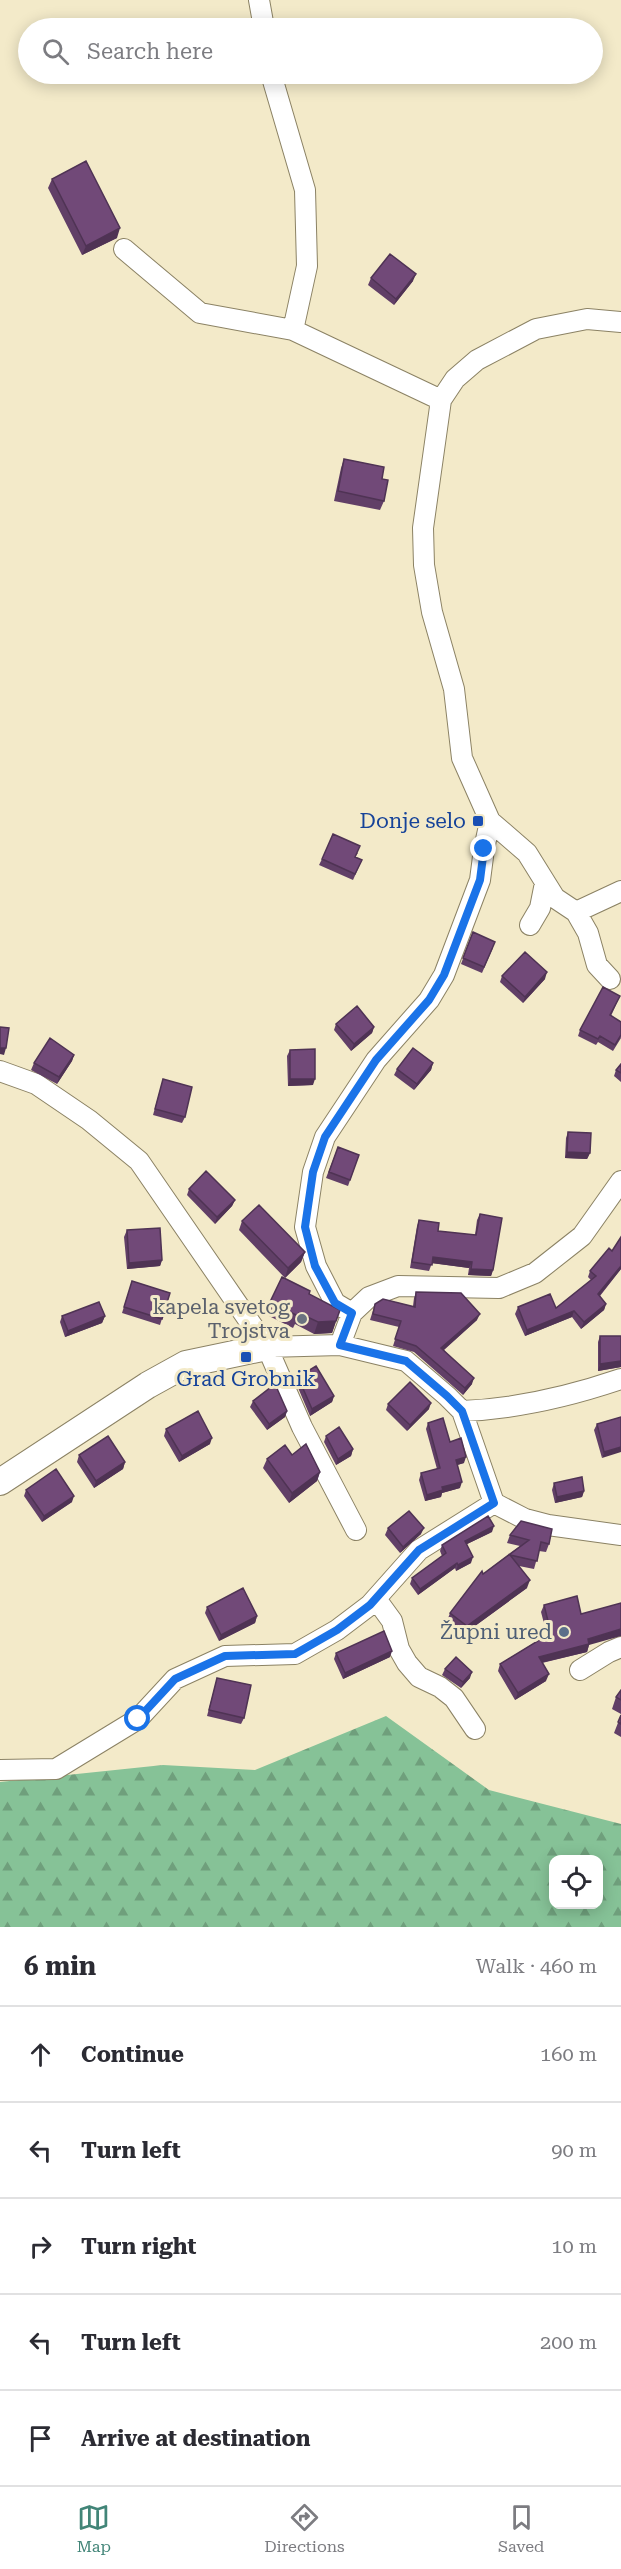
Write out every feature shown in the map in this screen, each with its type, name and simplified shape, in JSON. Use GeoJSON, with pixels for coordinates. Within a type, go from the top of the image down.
{"type":"FeatureCollection","features":[{"type":"Feature","properties":{"kind":"main road"},"geometry":{"type":"LineString","coordinates":[[0,1482],[148,1385],[186,1364],[267,1347]]}},
{"type":"Feature","properties":{"kind":"street"},"geometry":{"type":"LineString","coordinates":[[260,0],[263,18]]}},
{"type":"Feature","properties":{"kind":"street"},"geometry":{"type":"LineString","coordinates":[[274,84],[305,190],[307,266],[293,330]]}},
{"type":"Feature","properties":{"kind":"street"},"geometry":{"type":"LineString","coordinates":[[124,249],[200,313],[293,330],[441,400]]}},
{"type":"Feature","properties":{"kind":"street"},"geometry":{"type":"LineString","coordinates":[[610,979],[597,965],[588,933],[576,912],[555,898],[527,853],[490,821],[462,758],[454,689],[432,612],[424,565],[423,528],[441,400],[455,379],[477,360],[536,330],[587,319],[621,322]]}},
{"type":"Feature","properties":{"kind":"street"},"geometry":{"type":"LineString","coordinates":[[352,1313],[335,1303],[315,1266],[305,1227],[313,1172],[325,1137],[376,1060],[429,1000],[444,975],[480,880],[490,821]]}},
{"type":"Feature","properties":{"kind":"street"},"geometry":{"type":"LineString","coordinates":[[530,925],[540,908],[545,883]]}},
{"type":"Feature","properties":{"kind":"street"},"geometry":{"type":"LineString","coordinates":[[576,912],[621,891]]}},
{"type":"Feature","properties":{"kind":"street"},"geometry":{"type":"LineString","coordinates":[[0,1071],[36,1084],[89,1120],[140,1161],[267,1347],[302,1427],[356,1530]]}},
{"type":"Feature","properties":{"kind":"street"},"geometry":{"type":"LineString","coordinates":[[340,1345],[352,1313],[369,1297],[398,1286],[498,1288],[535,1273],[582,1236],[621,1181]]}},
{"type":"Feature","properties":{"kind":"street"},"geometry":{"type":"LineString","coordinates":[[267,1347],[340,1345],[406,1361],[462,1411],[494,1503],[525,1519],[548,1525],[621,1535]]}},
{"type":"Feature","properties":{"kind":"street"},"geometry":{"type":"LineString","coordinates":[[462,1411],[497,1410],[540,1403],[621,1379]]}},
{"type":"Feature","properties":{"kind":"street"},"geometry":{"type":"LineString","coordinates":[[0,1770],[56,1769],[138,1719],[175,1679],[225,1656],[295,1654],[337,1630],[376,1599],[419,1550],[494,1503]]}},
{"type":"Feature","properties":{"kind":"street"},"geometry":{"type":"LineString","coordinates":[[376,1599],[393,1621],[399,1649],[407,1663],[419,1677],[440,1687],[454,1698],[475,1729]]}},
{"type":"Feature","properties":{"kind":"street"},"geometry":{"type":"LineString","coordinates":[[580,1670],[621,1647]]}},
{"type":"Feature","properties":{"kind":"green space"},"geometry":{"type":"Polygon","coordinates":[[[386,1716],[489,1790],[621,1824],[621,1927],[0,1927],[0,1782],[163,1765],[255,1770],[386,1716]]]}},
{"type":"Feature","properties":{"kind":"building"},"geometry":{"type":"Polygon","coordinates":[[[86,161],[120,228],[86,246],[52,179],[86,161]]]}},
{"type":"Feature","properties":{"kind":"building"},"geometry":{"type":"Polygon","coordinates":[[[390,254],[416,274],[396,299],[371,278],[390,254]]]}},
{"type":"Feature","properties":{"kind":"building"},"geometry":{"type":"Polygon","coordinates":[[[344,459],[384,467],[382,479],[388,480],[384,501],[338,491],[344,459]]]}},
{"type":"Feature","properties":{"kind":"building"},"geometry":{"type":"Polygon","coordinates":[[[333,834],[360,846],[355,857],[362,860],[355,874],[322,859],[333,834]]]}},
{"type":"Feature","properties":{"kind":"building"},"geometry":{"type":"Polygon","coordinates":[[[473,932],[495,942],[484,967],[463,958],[473,932]]]}},
{"type":"Feature","properties":{"kind":"building"},"geometry":{"type":"Polygon","coordinates":[[[525,952],[547,972],[525,997],[502,976],[525,952]]]}},
{"type":"Feature","properties":{"kind":"building"},"geometry":{"type":"Polygon","coordinates":[[[603,987],[620,996],[610,1015],[621,1022],[621,1035],[615,1045],[600,1036],[598,1039],[580,1030],[603,987]]]}},
{"type":"Feature","properties":{"kind":"building"},"geometry":{"type":"Polygon","coordinates":[[[357,1006],[374,1027],[354,1044],[336,1024],[357,1006]]]}},
{"type":"Feature","properties":{"kind":"building"},"geometry":{"type":"Polygon","coordinates":[[[0,1027],[9,1028],[6,1048],[0,1048],[0,1027]]]}},
{"type":"Feature","properties":{"kind":"building"},"geometry":{"type":"Polygon","coordinates":[[[50,1038],[74,1055],[59,1077],[34,1063],[50,1038]]]}},
{"type":"Feature","properties":{"kind":"building"},"geometry":{"type":"Polygon","coordinates":[[[413,1048],[433,1063],[417,1084],[397,1069],[413,1048]]]}},
{"type":"Feature","properties":{"kind":"building"},"geometry":{"type":"Polygon","coordinates":[[[315,1049],[315,1079],[290,1079],[290,1050],[315,1049]]]}},
{"type":"Feature","properties":{"kind":"building"},"geometry":{"type":"Polygon","coordinates":[[[163,1079],[192,1087],[185,1117],[155,1109],[163,1079]]]}},
{"type":"Feature","properties":{"kind":"building"},"geometry":{"type":"Polygon","coordinates":[[[568,1132],[591,1133],[590,1153],[567,1152],[568,1132]]]}},
{"type":"Feature","properties":{"kind":"building"},"geometry":{"type":"Polygon","coordinates":[[[338,1147],[359,1155],[350,1180],[329,1172],[338,1147]]]}},
{"type":"Feature","properties":{"kind":"building"},"geometry":{"type":"Polygon","coordinates":[[[206,1171],[235,1200],[217,1217],[189,1189],[206,1171]]]}},
{"type":"Feature","properties":{"kind":"building"},"geometry":{"type":"Polygon","coordinates":[[[259,1205],[305,1252],[288,1268],[242,1221],[259,1205]]]}},
{"type":"Feature","properties":{"kind":"building"},"geometry":{"type":"Polygon","coordinates":[[[480,1214],[502,1218],[493,1270],[471,1269],[472,1262],[433,1257],[432,1265],[412,1262],[419,1220],[439,1223],[438,1231],[476,1235],[480,1214]]]}},
{"type":"Feature","properties":{"kind":"building"},"geometry":{"type":"Polygon","coordinates":[[[160,1228],[162,1260],[129,1263],[127,1230],[160,1228]]]}},
{"type":"Feature","properties":{"kind":"building"},"geometry":{"type":"Polygon","coordinates":[[[621,1237],[621,1266],[598,1294],[606,1304],[584,1322],[574,1311],[527,1330],[518,1307],[550,1294],[556,1308],[596,1276],[590,1271],[609,1248],[612,1251],[621,1237]]]}},
{"type":"Feature","properties":{"kind":"building"},"geometry":{"type":"Polygon","coordinates":[[[282,1277],[340,1310],[336,1321],[318,1322],[299,1313],[298,1316],[270,1302],[282,1277]]]}},
{"type":"Feature","properties":{"kind":"building"},"geometry":{"type":"Polygon","coordinates":[[[132,1281],[170,1293],[162,1319],[124,1307],[132,1281]]]}},
{"type":"Feature","properties":{"kind":"building"},"geometry":{"type":"Polygon","coordinates":[[[416,1292],[461,1293],[480,1314],[441,1348],[474,1378],[465,1388],[416,1346],[395,1339],[401,1321],[373,1314],[375,1304],[383,1299],[415,1307],[416,1292]]]}},
{"type":"Feature","properties":{"kind":"building"},"geometry":{"type":"Polygon","coordinates":[[[99,1302],[105,1316],[68,1331],[62,1316],[99,1302]]]}},
{"type":"Feature","properties":{"kind":"building"},"geometry":{"type":"Polygon","coordinates":[[[600,1336],[621,1336],[621,1361],[600,1364],[600,1336]]]}},
{"type":"Feature","properties":{"kind":"building"},"geometry":{"type":"Polygon","coordinates":[[[316,1366],[334,1396],[312,1409],[298,1377],[316,1366]]]}},
{"type":"Feature","properties":{"kind":"building"},"geometry":{"type":"Polygon","coordinates":[[[410,1382],[431,1403],[410,1425],[388,1404],[410,1382]]]}},
{"type":"Feature","properties":{"kind":"building"},"geometry":{"type":"Polygon","coordinates":[[[275,1384],[287,1411],[269,1424],[253,1401],[275,1384]]]}},
{"type":"Feature","properties":{"kind":"building"},"geometry":{"type":"Polygon","coordinates":[[[198,1411],[212,1438],[182,1456],[166,1429],[198,1411]]]}},
{"type":"Feature","properties":{"kind":"building"},"geometry":{"type":"Polygon","coordinates":[[[621,1417],[621,1447],[604,1452],[597,1424],[621,1417]]]}},
{"type":"Feature","properties":{"kind":"building"},"geometry":{"type":"Polygon","coordinates":[[[443,1418],[450,1442],[461,1438],[466,1457],[456,1460],[462,1482],[442,1487],[443,1490],[427,1495],[421,1473],[440,1468],[428,1423],[443,1418]]]}},
{"type":"Feature","properties":{"kind":"building"},"geometry":{"type":"Polygon","coordinates":[[[339,1427],[353,1449],[338,1459],[326,1436],[339,1427]]]}},
{"type":"Feature","properties":{"kind":"building"},"geometry":{"type":"Polygon","coordinates":[[[108,1436],[125,1462],[96,1481],[79,1455],[108,1436]]]}},
{"type":"Feature","properties":{"kind":"building"},"geometry":{"type":"Polygon","coordinates":[[[306,1444],[320,1472],[292,1493],[267,1459],[285,1445],[292,1455],[306,1444]]]}},
{"type":"Feature","properties":{"kind":"building"},"geometry":{"type":"Polygon","coordinates":[[[56,1469],[74,1496],[44,1516],[26,1490],[56,1469]]]}},
{"type":"Feature","properties":{"kind":"building"},"geometry":{"type":"Polygon","coordinates":[[[582,1477],[584,1491],[557,1497],[554,1483],[582,1477]]]}},
{"type":"Feature","properties":{"kind":"building"},"geometry":{"type":"Polygon","coordinates":[[[409,1511],[424,1528],[403,1547],[388,1528],[409,1511]]]}},
{"type":"Feature","properties":{"kind":"building"},"geometry":{"type":"Polygon","coordinates":[[[488,1516],[494,1526],[465,1541],[473,1557],[458,1565],[457,1563],[420,1589],[412,1578],[446,1553],[442,1545],[488,1516]]]}},
{"type":"Feature","properties":{"kind":"building"},"geometry":{"type":"Polygon","coordinates":[[[521,1521],[552,1529],[549,1544],[541,1542],[537,1561],[510,1555],[530,1580],[467,1626],[450,1613],[482,1571],[483,1574],[529,1540],[510,1535],[521,1521]]]}},
{"type":"Feature","properties":{"kind":"building"},"geometry":{"type":"Polygon","coordinates":[[[243,1588],[257,1616],[221,1635],[207,1607],[243,1588]]]}},
{"type":"Feature","properties":{"kind":"building"},"geometry":{"type":"Polygon","coordinates":[[[577,1596],[581,1614],[621,1603],[621,1629],[588,1639],[589,1644],[539,1657],[549,1674],[518,1693],[500,1664],[551,1633],[544,1605],[577,1596]]]}},
{"type":"Feature","properties":{"kind":"building"},"geometry":{"type":"Polygon","coordinates":[[[384,1631],[392,1651],[345,1673],[336,1653],[384,1631]]]}},
{"type":"Feature","properties":{"kind":"building"},"geometry":{"type":"Polygon","coordinates":[[[456,1657],[472,1672],[463,1682],[445,1669],[456,1657]]]}},
{"type":"Feature","properties":{"kind":"building"},"geometry":{"type":"Polygon","coordinates":[[[217,1678],[251,1685],[244,1718],[209,1710],[217,1678]]]}},
{"type":"Feature","properties":{"kind":"building"},"geometry":{"type":"Polygon","coordinates":[[[621,1690],[621,1700],[616,1697],[621,1690]]]}},
{"type":"Feature","properties":{"kind":"place","name":"Donje selo"},"geometry":{"type":"Point","coordinates":[478,821]}},
{"type":"Feature","properties":{"kind":"place","name":"kapela svetog Trojstva"},"geometry":{"type":"Point","coordinates":[302,1319]}},
{"type":"Feature","properties":{"kind":"place","name":"Grad Grobnik"},"geometry":{"type":"Point","coordinates":[246,1357]}},
{"type":"Feature","properties":{"kind":"place","name":"Župni ured"},"geometry":{"type":"Point","coordinates":[564,1632]}},
{"type":"Feature","properties":{"kind":"route"},"geometry":{"type":"LineString","coordinates":[[138,1719],[175,1679],[225,1656],[295,1654],[337,1630],[370,1605],[419,1550],[494,1503],[462,1411],[406,1361],[340,1345],[352,1313],[335,1303],[315,1266],[305,1227],[313,1172],[325,1137],[376,1060],[429,1000],[444,975],[480,880],[484,849]]}}]}
